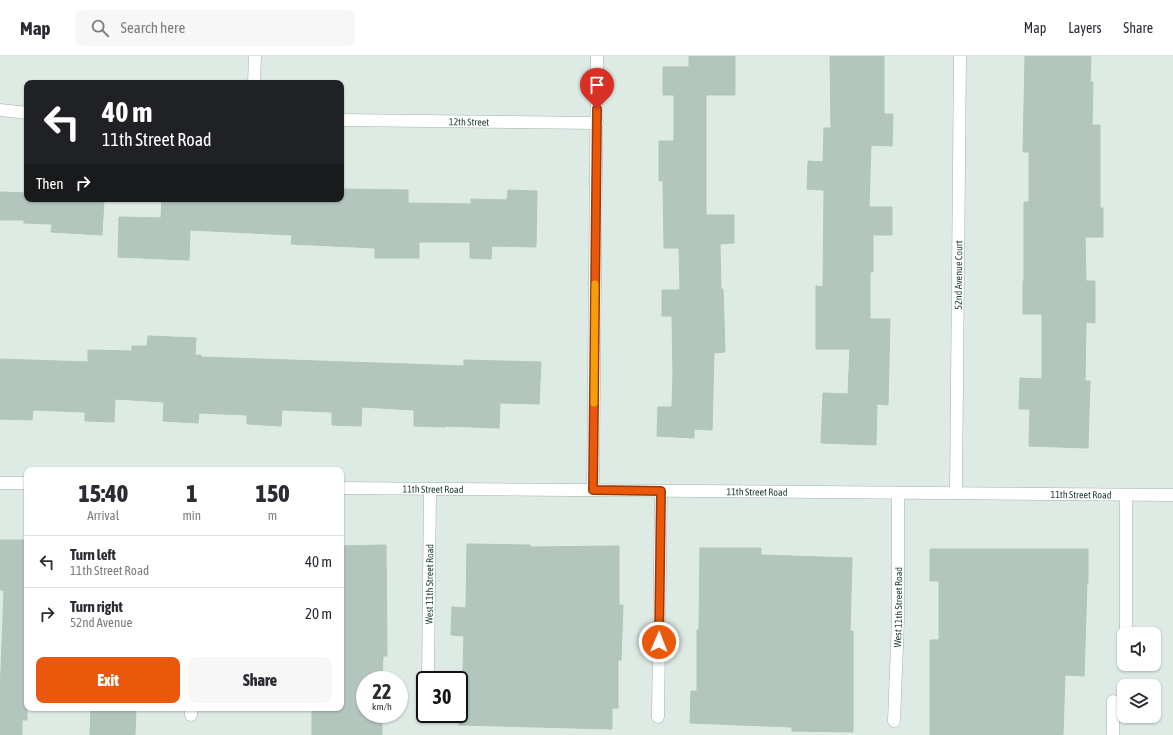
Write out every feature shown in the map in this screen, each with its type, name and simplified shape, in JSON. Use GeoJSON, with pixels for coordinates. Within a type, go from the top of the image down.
{"type":"FeatureCollection","features":[{"type":"Feature","properties":{"kind":"street"},"geometry":{"type":"LineString","coordinates":[[254,80],[255,56]]}},
{"type":"Feature","properties":{"kind":"street"},"geometry":{"type":"LineString","coordinates":[[593,490],[597,56]]}},
{"type":"Feature","properties":{"kind":"street","name":"52nd Avenue Court"},"geometry":{"type":"LineString","coordinates":[[956,493],[960,56]]}},
{"type":"Feature","properties":{"kind":"street"},"geometry":{"type":"LineString","coordinates":[[0,110],[24,113]]}},
{"type":"Feature","properties":{"kind":"street","name":"12th Street"},"geometry":{"type":"LineString","coordinates":[[344,120],[597,123]]}},
{"type":"Feature","properties":{"kind":"street"},"geometry":{"type":"LineString","coordinates":[[0,483],[24,483]]}},
{"type":"Feature","properties":{"kind":"street","name":"11th Street Road"},"geometry":{"type":"LineString","coordinates":[[344,488],[1173,495]]}},
{"type":"Feature","properties":{"kind":"street","name":"West 11th Street Road"},"geometry":{"type":"LineString","coordinates":[[428,671],[430,489]]}},
{"type":"Feature","properties":{"kind":"street"},"geometry":{"type":"LineString","coordinates":[[658,717],[661,491]]}},
{"type":"Feature","properties":{"kind":"street","name":"West 11th Street Road"},"geometry":{"type":"LineString","coordinates":[[894,721],[898,620],[898,493]]}},
{"type":"Feature","properties":{"kind":"street"},"geometry":{"type":"LineString","coordinates":[[1126,495],[1126,627]]}},
{"type":"Feature","properties":{"kind":"street"},"geometry":{"type":"LineString","coordinates":[[1113,701],[1113,735]]}},
{"type":"Feature","properties":{"kind":"building"},"geometry":{"type":"Polygon","coordinates":[[[689,56],[735,56],[735,95],[706,95],[706,215],[734,215],[734,243],[720,244],[725,352],[714,353],[712,430],[694,429],[694,438],[657,436],[658,407],[672,407],[672,316],[662,316],[662,290],[680,290],[679,248],[664,248],[663,181],[659,181],[659,141],[674,141],[674,95],[663,95],[663,67],[689,67],[689,56]]]}},
{"type":"Feature","properties":{"kind":"building"},"geometry":{"type":"Polygon","coordinates":[[[830,56],[884,56],[884,114],[893,114],[892,146],[871,145],[869,207],[892,207],[892,235],[873,235],[873,272],[870,272],[870,319],[890,319],[888,405],[877,404],[876,445],[821,443],[823,393],[848,394],[850,349],[816,349],[816,286],[823,287],[824,190],[807,189],[808,161],[823,162],[824,128],[831,128],[830,56]]]}},
{"type":"Feature","properties":{"kind":"building"},"geometry":{"type":"Polygon","coordinates":[[[1025,56],[1091,56],[1090,82],[1093,82],[1092,125],[1100,125],[1100,208],[1103,208],[1103,237],[1085,237],[1086,281],[1095,281],[1095,323],[1086,322],[1085,381],[1090,381],[1088,448],[1029,446],[1030,409],[1019,409],[1020,378],[1042,379],[1042,314],[1023,314],[1024,202],[1029,202],[1029,152],[1023,152],[1025,56]]]}},
{"type":"Feature","properties":{"kind":"building"},"geometry":{"type":"Polygon","coordinates":[[[344,189],[408,190],[408,203],[471,204],[471,199],[507,200],[508,190],[537,191],[536,247],[492,246],[491,259],[470,258],[470,242],[419,242],[419,258],[375,258],[375,248],[291,244],[292,235],[190,230],[189,260],[118,257],[119,217],[161,218],[162,202],[344,202],[344,189]]]}},
{"type":"Feature","properties":{"kind":"building"},"geometry":{"type":"Polygon","coordinates":[[[0,192],[24,193],[24,202],[104,202],[102,235],[51,232],[52,224],[24,223],[24,220],[0,220],[0,192]]]}},
{"type":"Feature","properties":{"kind":"building"},"geometry":{"type":"Polygon","coordinates":[[[148,336],[196,338],[195,355],[201,355],[201,357],[464,366],[464,360],[541,362],[539,404],[500,403],[499,428],[414,426],[414,410],[362,407],[361,426],[332,425],[332,412],[282,410],[281,426],[247,424],[247,415],[199,413],[198,423],[163,421],[164,402],[115,399],[114,422],[85,421],[85,412],[33,410],[32,420],[0,419],[0,359],[88,362],[88,350],[132,351],[132,346],[147,346],[148,336]]]}},
{"type":"Feature","properties":{"kind":"building"},"geometry":{"type":"Polygon","coordinates":[[[0,540],[24,540],[24,711],[27,711],[27,720],[22,720],[22,735],[0,735],[4,590],[0,590],[0,540]]]}},
{"type":"Feature","properties":{"kind":"building"},"geometry":{"type":"Polygon","coordinates":[[[467,544],[530,545],[530,547],[619,546],[619,605],[623,605],[621,660],[618,660],[618,708],[612,708],[612,729],[459,725],[459,723],[468,723],[468,671],[463,671],[464,636],[451,635],[452,607],[466,608],[467,544]]]}},
{"type":"Feature","properties":{"kind":"building"},"geometry":{"type":"Polygon","coordinates":[[[386,545],[387,656],[383,656],[382,671],[356,671],[356,723],[382,723],[382,735],[312,735],[312,711],[344,711],[344,546],[386,545]]]}},
{"type":"Feature","properties":{"kind":"building"},"geometry":{"type":"Polygon","coordinates":[[[700,548],[761,548],[761,555],[852,558],[850,631],[853,631],[853,732],[792,731],[792,727],[690,723],[691,691],[697,691],[697,630],[699,630],[700,548]]]}},
{"type":"Feature","properties":{"kind":"building"},"geometry":{"type":"Polygon","coordinates":[[[930,549],[1088,549],[1084,676],[1065,675],[1063,735],[930,735],[930,640],[939,640],[939,581],[930,581],[930,549]]]}},
{"type":"Feature","properties":{"kind":"building"},"geometry":{"type":"Polygon","coordinates":[[[91,711],[136,711],[135,735],[90,735],[91,711]]]}},
{"type":"Feature","properties":{"kind":"slow traffic"},"geometry":{"type":"LineString","coordinates":[[594,403],[595,284]]}},
{"type":"Feature","properties":{"kind":"route"},"geometry":{"type":"LineString","coordinates":[[597,109],[593,490],[661,491],[659,642]]}}]}
